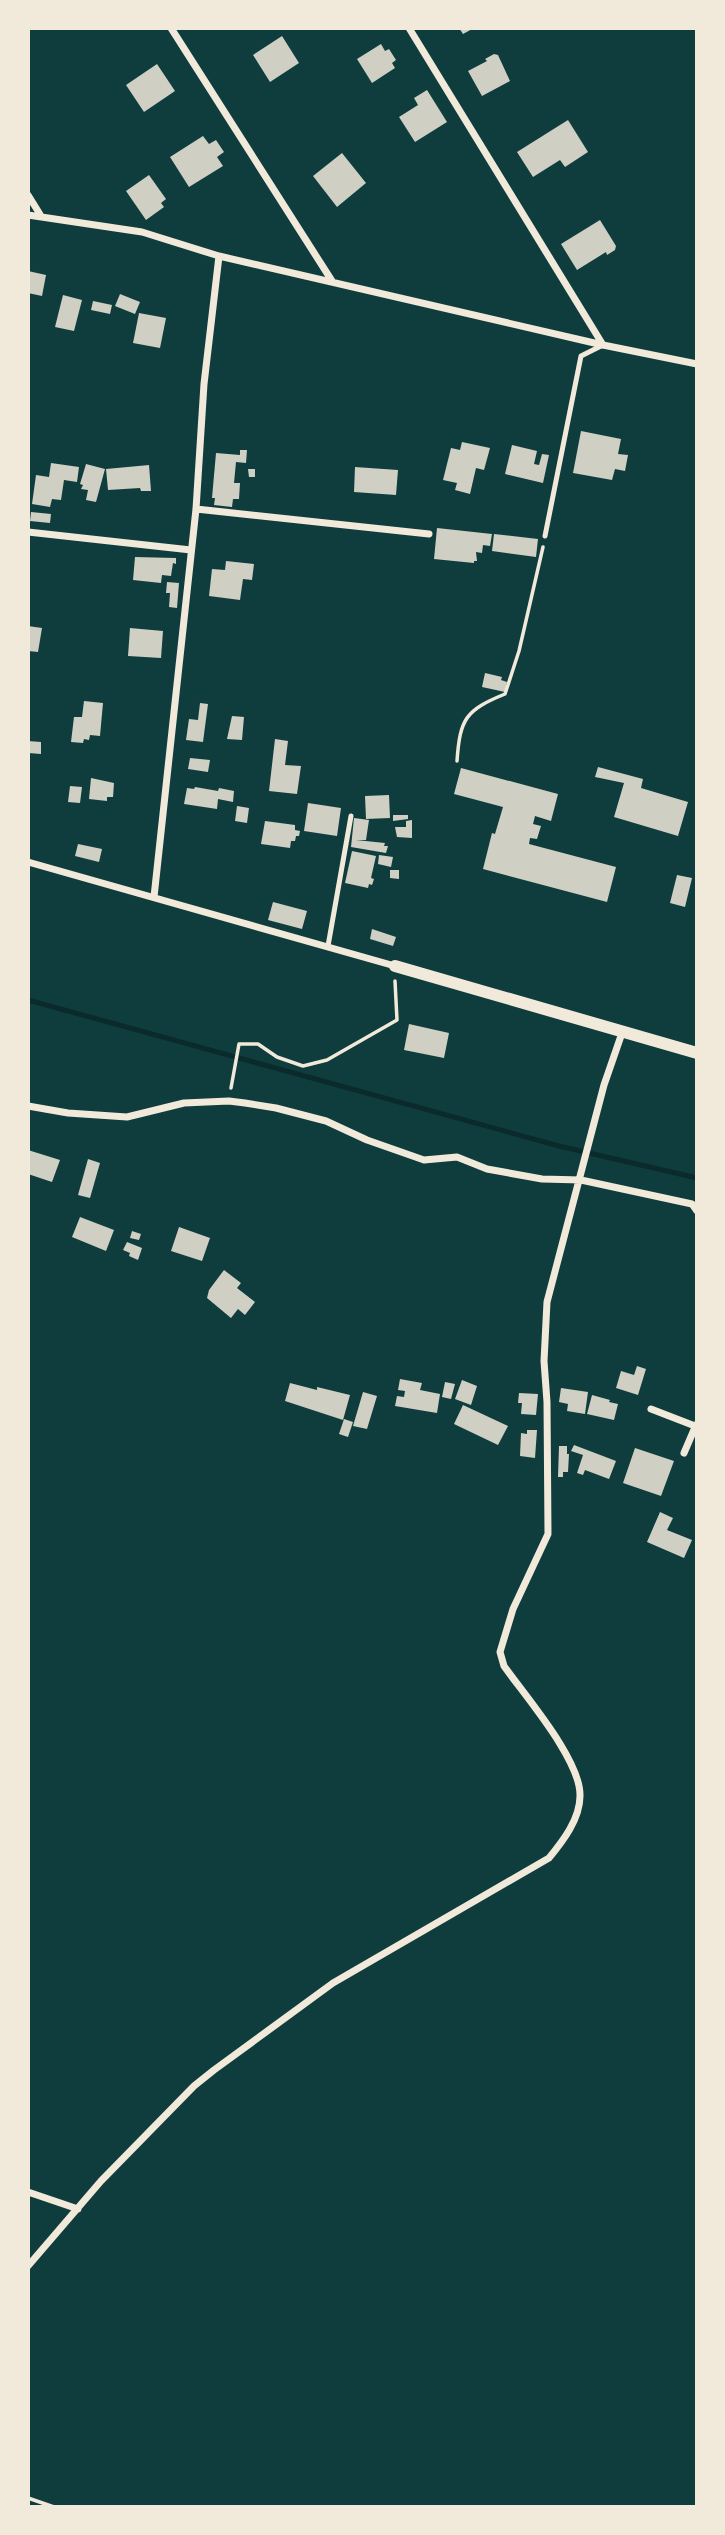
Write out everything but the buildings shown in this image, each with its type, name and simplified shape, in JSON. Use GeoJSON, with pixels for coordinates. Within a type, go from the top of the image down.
{"type":"FeatureCollection","features":[{"type":"Feature","properties":{"kind":"street"},"geometry":{"type":"LineString","coordinates":[[171,28],[332,281]]}},
{"type":"Feature","properties":{"kind":"street"},"geometry":{"type":"LineString","coordinates":[[409,28],[603,345]]}},
{"type":"Feature","properties":{"kind":"street"},"geometry":{"type":"LineString","coordinates":[[28,194],[41,216]]}},
{"type":"Feature","properties":{"kind":"street"},"geometry":{"type":"LineString","coordinates":[[28,215],[142,232],[219,256],[603,345],[697,364]]}},
{"type":"Feature","properties":{"kind":"street"},"geometry":{"type":"LineString","coordinates":[[154,897],[196,509],[204,384],[219,256]]}},
{"type":"Feature","properties":{"kind":"street"},"geometry":{"type":"LineString","coordinates":[[196,509],[429,534]]}},
{"type":"Feature","properties":{"kind":"street"},"geometry":{"type":"LineString","coordinates":[[28,532],[191,550]]}},
{"type":"Feature","properties":{"kind":"street"},"geometry":{"type":"LineString","coordinates":[[28,862],[697,1053]]}},
{"type":"Feature","properties":{"kind":"street"},"geometry":{"type":"LineString","coordinates":[[28,2266],[110,2171],[194,2086],[333,1983],[549,1858],[570,1830],[581,1798],[579,1782],[571,1762],[500,1659],[499,1652],[513,1609],[548,1534],[549,1477],[544,1361],[547,1303],[604,1085],[622,1032]]}},
{"type":"Feature","properties":{"kind":"street"},"geometry":{"type":"LineString","coordinates":[[28,1106],[68,1113],[127,1117],[184,1103],[229,1101],[275,1108],[326,1121],[367,1140],[424,1160],[457,1157],[487,1169],[542,1179],[581,1180],[695,1207]]}},
{"type":"Feature","properties":{"kind":"street"},"geometry":{"type":"LineString","coordinates":[[651,1409],[696,1425],[684,1453]]}},
{"type":"Feature","properties":{"kind":"street"},"geometry":{"type":"LineString","coordinates":[[28,2192],[78,2209]]}},
{"type":"Feature","properties":{"kind":"lane"},"geometry":{"type":"LineString","coordinates":[[545,537],[581,356],[603,345]]}},
{"type":"Feature","properties":{"kind":"lane"},"geometry":{"type":"LineString","coordinates":[[328,946],[351,816]]}},
{"type":"Feature","properties":{"kind":"path"},"geometry":{"type":"LineString","coordinates":[[457,761],[457,741],[467,716],[479,705],[505,694],[519,651],[545,537]]}},
{"type":"Feature","properties":{"kind":"path"},"geometry":{"type":"LineString","coordinates":[[229,1101],[239,1044],[258,1044],[277,1057],[303,1066],[327,1060],[397,1020],[395,966]]}},
{"type":"Feature","properties":{"kind":"path"},"geometry":{"type":"LineString","coordinates":[[28,2498],[54,2507]]}},
{"type":"Feature","properties":{"kind":"waterway"},"geometry":{"type":"LineString","coordinates":[[28,1000],[559,1146],[697,1178]]}}]}
